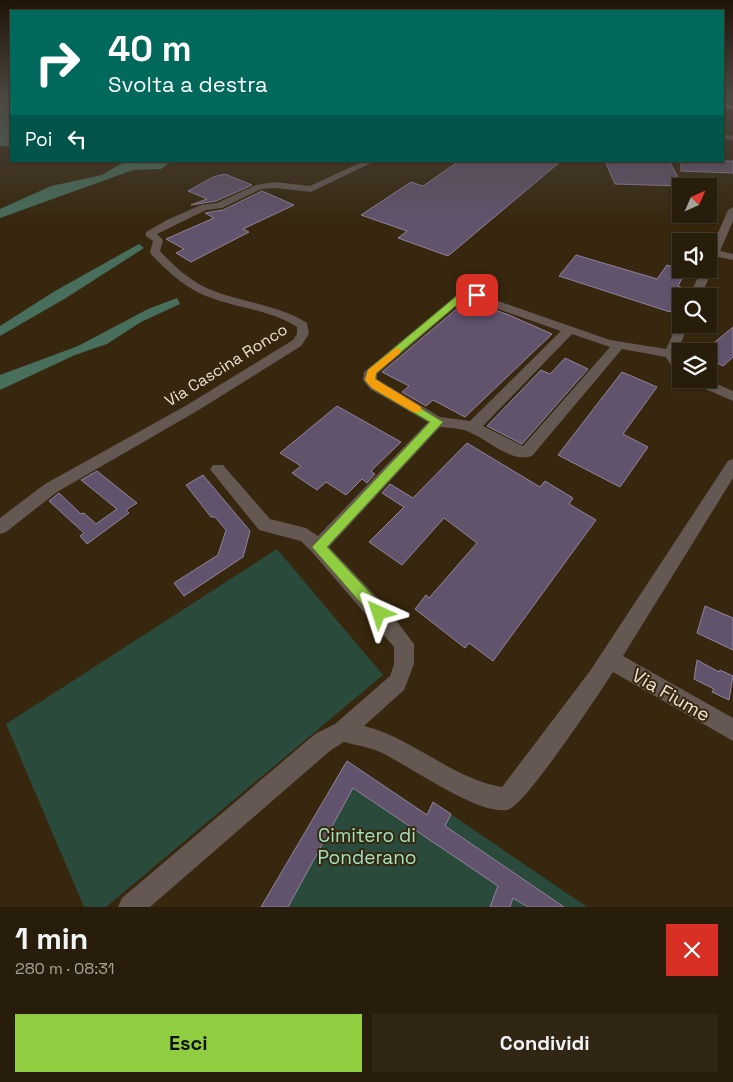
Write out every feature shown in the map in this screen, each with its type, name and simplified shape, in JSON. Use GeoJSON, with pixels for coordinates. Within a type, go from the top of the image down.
{"type":"FeatureCollection","features":[{"type":"Feature","properties":{"kind":"street","name":"Via Cascina Ronco"},"geometry":{"type":"LineString","coordinates":[[0,527],[51,488],[192,408],[297,343],[303,334],[303,326],[288,316],[204,290],[192,283],[171,268],[155,252],[158,240],[150,234],[170,222],[204,207],[219,206],[259,187],[275,185],[311,189],[368,162]]}},
{"type":"Feature","properties":{"kind":"street"},"geometry":{"type":"LineString","coordinates":[[717,246],[733,210]]}},
{"type":"Feature","properties":{"kind":"street"},"geometry":{"type":"LineString","coordinates":[[717,254],[733,257]]}},
{"type":"Feature","properties":{"kind":"street"},"geometry":{"type":"LineString","coordinates":[[618,346],[527,452],[519,452],[473,426],[437,422],[375,386],[370,380],[371,372],[462,296],[477,295],[618,346],[670,354],[672,357]]}},
{"type":"Feature","properties":{"kind":"street"},"geometry":{"type":"LineString","coordinates":[[473,426],[570,330]]}},
{"type":"Feature","properties":{"kind":"street"},"geometry":{"type":"LineString","coordinates":[[670,354],[679,333]]}},
{"type":"Feature","properties":{"kind":"street"},"geometry":{"type":"LineString","coordinates":[[715,388],[733,396]]}},
{"type":"Feature","properties":{"kind":"street"},"geometry":{"type":"LineString","coordinates":[[318,547],[437,422]]}},
{"type":"Feature","properties":{"kind":"street"},"geometry":{"type":"LineString","coordinates":[[342,731],[382,741],[482,795],[507,799],[534,766],[610,658],[733,465]]}},
{"type":"Feature","properties":{"kind":"street"},"geometry":{"type":"LineString","coordinates":[[131,907],[323,742],[342,731],[397,684],[404,664],[404,644],[379,613],[318,547],[306,535],[265,525],[218,469]]}},
{"type":"Feature","properties":{"kind":"street","name":"Via Fiume"},"geometry":{"type":"LineString","coordinates":[[610,658],[733,730]]}},
{"type":"Feature","properties":{"kind":"green space"},"geometry":{"type":"Polygon","coordinates":[[[0,139],[10,139],[10,147],[0,146],[0,139]]]}},
{"type":"Feature","properties":{"kind":"green space"},"geometry":{"type":"Polygon","coordinates":[[[171,162],[161,169],[133,170],[0,218],[0,209],[51,186],[102,175],[122,163],[171,162]]]}},
{"type":"Feature","properties":{"kind":"green space"},"geometry":{"type":"Polygon","coordinates":[[[139,244],[144,248],[66,298],[0,336],[0,326],[55,291],[139,244]]]}},
{"type":"Feature","properties":{"kind":"green space"},"geometry":{"type":"Polygon","coordinates":[[[177,298],[180,304],[141,322],[107,344],[75,355],[0,390],[0,375],[78,346],[148,309],[177,298]]]}},
{"type":"Feature","properties":{"kind":"green space"},"geometry":{"type":"Polygon","coordinates":[[[277,549],[383,675],[106,907],[84,907],[6,724],[277,549]]]}},
{"type":"Feature","properties":{"kind":"green space","name":"Cimitero di Ponderano"},"geometry":{"type":"Polygon","coordinates":[[[347,761],[427,814],[433,802],[587,907],[261,907],[347,761]]]}},
{"type":"Feature","properties":{"kind":"building"},"geometry":{"type":"Polygon","coordinates":[[[733,161],[733,173],[681,171],[681,162],[733,161]]]}},
{"type":"Feature","properties":{"kind":"building"},"geometry":{"type":"Polygon","coordinates":[[[458,162],[560,162],[448,256],[398,238],[407,231],[361,215],[411,182],[423,186],[458,162]]]}},
{"type":"Feature","properties":{"kind":"building"},"geometry":{"type":"Polygon","coordinates":[[[605,162],[670,162],[679,178],[672,178],[672,186],[615,184],[605,162]]]}},
{"type":"Feature","properties":{"kind":"building"},"geometry":{"type":"Polygon","coordinates":[[[225,174],[252,185],[216,201],[191,205],[207,199],[188,191],[213,177],[225,174]]]}},
{"type":"Feature","properties":{"kind":"building"},"geometry":{"type":"Polygon","coordinates":[[[262,191],[294,205],[243,229],[249,232],[191,262],[176,253],[184,249],[166,239],[214,218],[205,213],[223,210],[262,191]]]}},
{"type":"Feature","properties":{"kind":"building"},"geometry":{"type":"Polygon","coordinates":[[[576,255],[657,279],[667,265],[672,267],[672,278],[682,278],[678,286],[683,288],[672,288],[672,308],[670,312],[559,276],[576,255]]]}},
{"type":"Feature","properties":{"kind":"building"},"geometry":{"type":"Polygon","coordinates":[[[467,300],[509,315],[552,334],[465,417],[433,400],[426,406],[402,392],[409,386],[382,372],[467,300]]]}},
{"type":"Feature","properties":{"kind":"building"},"geometry":{"type":"Polygon","coordinates":[[[733,327],[733,357],[723,366],[717,363],[717,343],[714,343],[733,327]]]}},
{"type":"Feature","properties":{"kind":"building"},"geometry":{"type":"Polygon","coordinates":[[[565,358],[588,369],[522,444],[487,426],[541,370],[550,374],[565,358]]]}},
{"type":"Feature","properties":{"kind":"building"},"geometry":{"type":"Polygon","coordinates":[[[622,372],[657,387],[623,434],[648,447],[620,487],[558,455],[622,372]]]}},
{"type":"Feature","properties":{"kind":"building"},"geometry":{"type":"Polygon","coordinates":[[[337,406],[401,442],[371,471],[375,474],[367,483],[362,479],[346,495],[326,482],[317,490],[292,473],[301,466],[280,453],[337,406]]]}},
{"type":"Feature","properties":{"kind":"building"},"geometry":{"type":"Polygon","coordinates":[[[467,443],[540,487],[545,481],[573,498],[569,504],[596,520],[493,661],[469,643],[465,648],[415,609],[426,595],[429,598],[477,543],[444,518],[402,565],[369,542],[404,507],[382,493],[390,484],[413,498],[467,443]]]}},
{"type":"Feature","properties":{"kind":"building"},"geometry":{"type":"Polygon","coordinates":[[[97,471],[137,503],[126,510],[129,513],[87,544],[80,536],[84,533],[49,501],[59,493],[81,514],[84,513],[96,524],[117,509],[81,480],[97,471]]]}},
{"type":"Feature","properties":{"kind":"building"},"geometry":{"type":"Polygon","coordinates":[[[203,475],[250,531],[243,557],[184,596],[174,583],[218,555],[226,530],[215,517],[211,517],[186,485],[203,475]]]}},
{"type":"Feature","properties":{"kind":"building"},"geometry":{"type":"Polygon","coordinates":[[[705,606],[733,618],[733,650],[697,633],[705,606]]]}},
{"type":"Feature","properties":{"kind":"building"},"geometry":{"type":"Polygon","coordinates":[[[697,660],[719,672],[720,670],[733,676],[729,700],[712,692],[714,689],[694,679],[697,660]]]}},
{"type":"Feature","properties":{"kind":"building"},"geometry":{"type":"Polygon","coordinates":[[[347,761],[427,815],[433,802],[451,814],[445,826],[564,907],[528,907],[513,898],[510,907],[490,907],[498,886],[353,788],[288,907],[261,907],[347,761]]]}},
{"type":"Feature","properties":{"kind":"slow traffic"},"geometry":{"type":"LineString","coordinates":[[396,351],[371,372],[370,380],[375,386],[417,410]]}},
{"type":"Feature","properties":{"kind":"route"},"geometry":{"type":"LineString","coordinates":[[379,613],[318,547],[437,422],[375,386],[370,380],[371,372],[462,296],[469,294],[477,295]]}}]}
